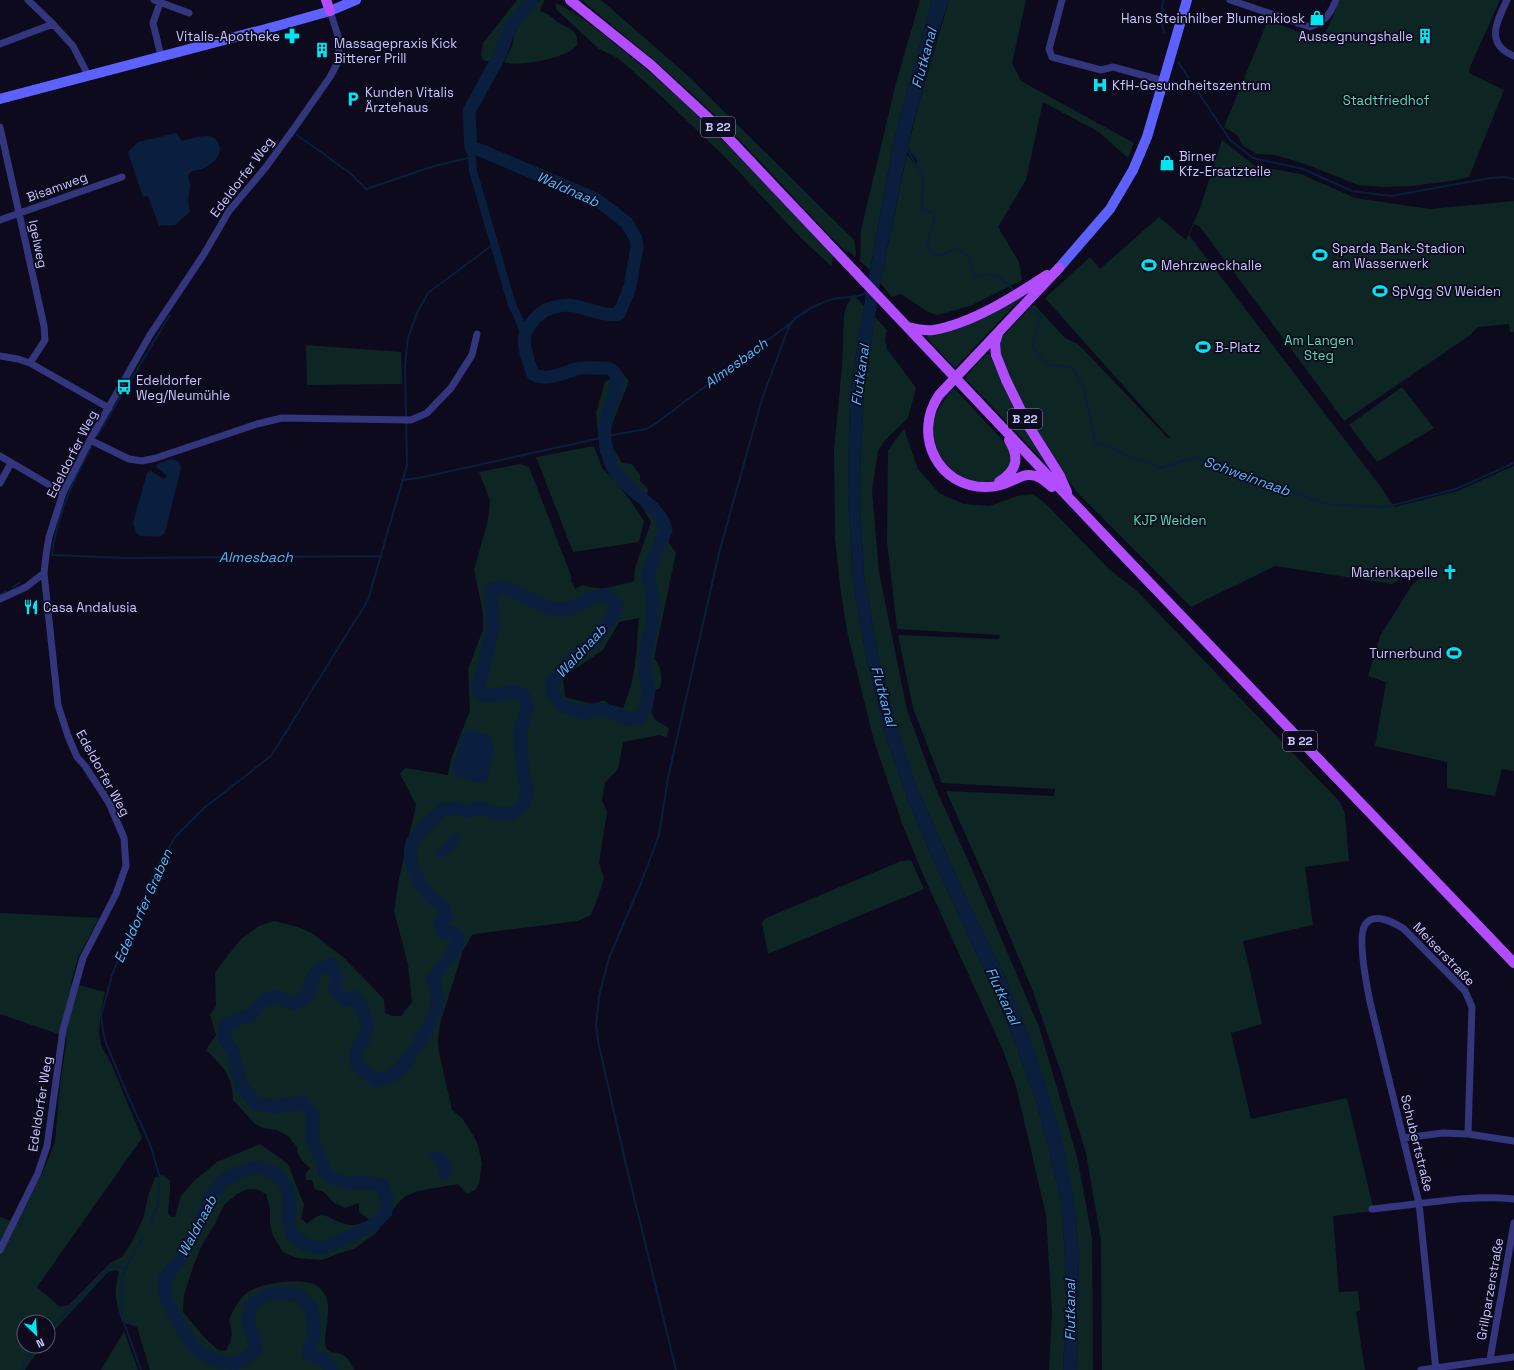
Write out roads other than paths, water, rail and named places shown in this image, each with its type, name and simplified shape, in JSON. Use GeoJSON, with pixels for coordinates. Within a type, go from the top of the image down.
{"type":"FeatureCollection","features":[{"type":"Feature","properties":{"kind":"main road"},"geometry":{"type":"LineString","coordinates":[[326,0],[330,11]]}},
{"type":"Feature","properties":{"kind":"main road"},"geometry":{"type":"LineString","coordinates":[[0,99],[330,11],[356,0]]}},
{"type":"Feature","properties":{"kind":"main road","name":"B 22"},"geometry":{"type":"LineString","coordinates":[[570,0],[651,65],[719,128],[1072,501],[1514,963]]}},
{"type":"Feature","properties":{"kind":"main road"},"geometry":{"type":"LineString","coordinates":[[1072,501],[1035,475],[1027,474],[1011,482],[992,487],[980,487],[956,480],[932,454],[927,429],[933,405],[939,395],[999,332],[1038,285],[1059,268],[1110,209],[1133,170],[1147,137],[1187,0]]}},
{"type":"Feature","properties":{"kind":"main road"},"geometry":{"type":"LineString","coordinates":[[908,327],[920,330],[932,330],[952,324],[981,313],[1038,285]]}},
{"type":"Feature","properties":{"kind":"main road","name":"B 22"},"geometry":{"type":"LineString","coordinates":[[999,332],[995,343],[996,355],[1006,380],[1041,448],[1060,476],[1072,501]]}},
{"type":"Feature","properties":{"kind":"main road"},"geometry":{"type":"LineString","coordinates":[[992,487],[1008,476],[1017,460],[1015,450],[998,422]]}},
{"type":"Feature","properties":{"kind":"street"},"geometry":{"type":"LineString","coordinates":[[28,0],[53,24],[72,46],[88,75]]}},
{"type":"Feature","properties":{"kind":"street"},"geometry":{"type":"LineString","coordinates":[[1062,0],[1049,49],[1052,57],[1101,70],[1113,67],[1164,81]]}},
{"type":"Feature","properties":{"kind":"street"},"geometry":{"type":"LineString","coordinates":[[1230,0],[1310,27],[1320,23],[1331,13],[1336,0]]}},
{"type":"Feature","properties":{"kind":"street"},"geometry":{"type":"LineString","coordinates":[[1507,0],[1496,28],[1495,41],[1499,47],[1514,56]]}},
{"type":"Feature","properties":{"kind":"street"},"geometry":{"type":"LineString","coordinates":[[161,56],[153,23],[158,1],[189,13]]}},
{"type":"Feature","properties":{"kind":"street","name":"Edeldorfer Weg"},"geometry":{"type":"LineString","coordinates":[[0,1250],[38,1173],[47,1146],[64,1030],[83,958],[116,894],[126,866],[124,838],[109,803],[85,766],[77,757],[68,736],[58,705],[44,573],[49,537],[63,493],[90,440],[150,335],[194,271],[229,211],[266,167],[330,77],[339,60],[340,50],[339,39],[330,11]]}},
{"type":"Feature","properties":{"kind":"street"},"geometry":{"type":"LineString","coordinates":[[0,44],[53,24]]}},
{"type":"Feature","properties":{"kind":"street","name":"Igelweg"},"geometry":{"type":"LineString","coordinates":[[0,127],[44,326],[45,340],[30,364]]}},
{"type":"Feature","properties":{"kind":"street","name":"Bisamweg"},"geometry":{"type":"LineString","coordinates":[[0,220],[122,176]]}},
{"type":"Feature","properties":{"kind":"street"},"geometry":{"type":"LineString","coordinates":[[90,440],[129,459],[142,461],[156,458],[257,424],[282,418],[411,420],[427,413],[451,388],[472,355],[477,334]]}},
{"type":"Feature","properties":{"kind":"street"},"geometry":{"type":"LineString","coordinates":[[0,356],[18,359],[30,364],[109,408]]}},
{"type":"Feature","properties":{"kind":"street"},"geometry":{"type":"LineString","coordinates":[[0,456],[63,493]]}},
{"type":"Feature","properties":{"kind":"street"},"geometry":{"type":"LineString","coordinates":[[0,483],[11,463]]}},
{"type":"Feature","properties":{"kind":"street"},"geometry":{"type":"LineString","coordinates":[[0,600],[26,587],[44,573]]}},
{"type":"Feature","properties":{"kind":"street","name":"Meiserstraße"},"geometry":{"type":"LineString","coordinates":[[1364,925],[1371,920],[1376,919],[1393,922],[1404,929],[1465,991],[1469,998],[1472,1006],[1468,1134]]}},
{"type":"Feature","properties":{"kind":"street","name":"Schubertstraße"},"geometry":{"type":"LineString","coordinates":[[1364,925],[1362,933],[1363,948],[1370,1002],[1420,1203],[1436,1369]]}},
{"type":"Feature","properties":{"kind":"street"},"geometry":{"type":"LineString","coordinates":[[1404,1138],[1443,1133],[1468,1134],[1514,1141]]}},
{"type":"Feature","properties":{"kind":"street"},"geometry":{"type":"LineString","coordinates":[[1372,1209],[1473,1198],[1514,1199]]}},
{"type":"Feature","properties":{"kind":"street","name":"Grillparzerstraße"},"geometry":{"type":"LineString","coordinates":[[1490,1360],[1514,1223]]}},
{"type":"Feature","properties":{"kind":"street"},"geometry":{"type":"LineString","coordinates":[[1421,1370],[1436,1369],[1514,1356]]}},
{"type":"Feature","properties":{"kind":"water","name":"Flutkanal"},"geometry":{"type":"Polygon","coordinates":[[[932,0],[949,0],[912,128],[880,283],[864,392],[859,495],[864,575],[877,650],[896,725],[915,783],[966,898],[1006,978],[1031,1040],[1063,1143],[1073,1195],[1079,1253],[1077,1370],[1063,1370],[1066,1310],[1065,1256],[1061,1202],[1037,1104],[1017,1047],[994,991],[932,857],[909,802],[884,731],[866,656],[853,581],[848,495],[850,392],[866,293],[894,140],[932,0]]]}},
{"type":"Feature","properties":{"kind":"water"},"geometry":{"type":"Polygon","coordinates":[[[176,133],[182,141],[201,136],[210,136],[217,141],[220,150],[214,161],[202,169],[193,171],[189,175],[188,178],[190,186],[188,202],[190,212],[175,225],[159,226],[148,196],[143,197],[128,152],[138,142],[176,133]]]}},
{"type":"Feature","properties":{"kind":"water"},"geometry":{"type":"Polygon","coordinates":[[[172,459],[179,462],[181,468],[165,533],[160,537],[141,536],[136,533],[133,523],[147,473],[151,471],[164,479],[167,476],[156,467],[157,464],[172,459]]]}},
{"type":"Feature","properties":{"kind":"water"},"geometry":{"type":"Polygon","coordinates":[[[471,730],[490,736],[492,742],[493,753],[491,763],[487,780],[483,782],[470,781],[454,775],[452,772],[462,735],[471,730]]]}},
{"type":"Feature","properties":{"kind":"water"},"geometry":{"type":"Polygon","coordinates":[[[455,833],[460,834],[460,838],[456,846],[453,850],[438,859],[436,853],[455,833]]]}},
{"type":"Feature","properties":{"kind":"water"},"geometry":{"type":"Polygon","coordinates":[[[440,1151],[449,1159],[452,1166],[449,1178],[441,1179],[434,1158],[429,1155],[432,1152],[440,1151]]]}},
{"type":"Feature","properties":{"kind":"waterway","name":"Waldnaab"},"geometry":{"type":"LineString","coordinates":[[333,1370],[324,1360],[308,1354],[314,1334],[314,1320],[312,1309],[299,1295],[278,1293],[264,1296],[251,1305],[248,1324],[253,1332],[255,1349],[249,1356],[237,1363],[219,1362],[206,1356],[194,1347],[177,1321],[165,1296],[165,1278],[179,1261],[198,1226],[210,1197],[225,1179],[244,1170],[261,1167],[279,1176],[288,1190],[290,1208],[288,1223],[293,1235],[306,1245],[325,1248],[374,1224],[386,1212],[387,1199],[382,1185],[371,1183],[353,1183],[337,1180],[325,1173],[321,1159],[314,1145],[312,1129],[313,1115],[304,1102],[275,1107],[255,1103],[242,1086],[236,1069],[234,1053],[224,1038],[226,1025],[252,1014],[264,1000],[276,997],[295,1004],[309,994],[314,974],[321,968],[331,964],[337,976],[334,988],[338,994],[345,1000],[354,997],[363,1009],[367,1024],[364,1039],[356,1050],[356,1063],[375,1081],[393,1075],[406,1061],[427,1029],[438,1000],[433,979],[455,949],[459,938],[452,932],[443,933],[440,923],[446,916],[441,904],[434,900],[417,878],[411,860],[410,851],[412,843],[443,809],[456,808],[464,811],[482,808],[495,813],[511,814],[523,805],[526,796],[527,787],[523,775],[521,742],[521,727],[526,713],[527,704],[525,698],[522,694],[515,692],[484,696],[479,691],[478,685],[482,675],[493,630],[491,589],[504,587],[549,608],[569,609],[593,597],[606,595],[617,606],[612,617],[591,644],[574,656],[552,682],[553,693],[562,706],[585,713],[597,709],[609,711],[628,719],[640,717],[646,707],[649,691],[645,673],[645,658],[647,643],[651,633],[653,601],[648,572],[666,530],[662,520],[655,510],[618,476],[612,466],[608,454],[605,439],[605,424],[616,390],[617,379],[612,370],[607,368],[584,368],[549,377],[538,376],[533,374],[524,344],[525,335],[530,325],[538,315],[549,309],[568,305],[581,307],[599,313],[612,315],[619,314],[630,287],[637,247],[636,239],[627,223],[596,199],[480,150],[471,148],[469,111],[499,57],[510,27],[532,0]]}},
{"type":"Feature","properties":{"kind":"waterway"},"geometry":{"type":"LineString","coordinates":[[1163,0],[1161,21],[1164,32]]}},
{"type":"Feature","properties":{"kind":"waterway"},"geometry":{"type":"LineString","coordinates":[[1178,62],[1230,140],[1253,158],[1303,169],[1352,191],[1391,196],[1490,178],[1504,177],[1514,179]]}},
{"type":"Feature","properties":{"kind":"waterway"},"geometry":{"type":"LineString","coordinates":[[297,135],[350,173],[366,189],[431,167],[472,157]]}},
{"type":"Feature","properties":{"kind":"waterway","name":"Almesbach"},"geometry":{"type":"LineString","coordinates":[[471,148],[473,171],[512,305],[525,335]]}},
{"type":"Feature","properties":{"kind":"waterway","name":"Schweinnaab"},"geometry":{"type":"LineString","coordinates":[[907,149],[923,177],[922,208],[934,214],[934,221],[927,241],[931,253],[941,256],[955,248],[969,256],[975,276],[997,275],[1015,291]]}},
{"type":"Feature","properties":{"kind":"waterway","name":"Edeldorfer Graben"},"geometry":{"type":"LineString","coordinates":[[151,1223],[158,1203],[160,1178],[150,1144],[128,1096],[106,1043],[103,1032],[101,1016],[112,975],[155,871],[176,836],[204,808],[271,756],[368,600],[407,465],[405,366],[408,338],[417,313],[428,293],[495,243]]}},
{"type":"Feature","properties":{"kind":"waterway","name":"Almesbach"},"geometry":{"type":"LineString","coordinates":[[794,319],[822,303],[837,298],[853,297],[866,293]]}},
{"type":"Feature","properties":{"kind":"waterway","name":"Schweinnaab"},"geometry":{"type":"LineString","coordinates":[[1029,306],[1041,317],[1032,345],[1047,364],[1073,368],[1084,389],[1095,442],[1160,468],[1195,457],[1326,504],[1386,507],[1456,489],[1514,463]]}},
{"type":"Feature","properties":{"kind":"waterway"},"geometry":{"type":"LineString","coordinates":[[97,436],[170,315]]}},
{"type":"Feature","properties":{"kind":"waterway"},"geometry":{"type":"LineString","coordinates":[[676,1370],[623,1152],[598,1041],[596,1026],[599,996],[609,958],[641,883],[659,835],[668,778],[719,553],[762,399],[788,329],[787,326],[792,321],[788,329],[795,319]]}},
{"type":"Feature","properties":{"kind":"waterway","name":"Almesbach"},"geometry":{"type":"LineString","coordinates":[[608,436],[646,429],[655,424],[788,325]]}},
{"type":"Feature","properties":{"kind":"waterway","name":"Almesbach"},"geometry":{"type":"LineString","coordinates":[[402,480],[419,478],[605,437]]}},
{"type":"Feature","properties":{"kind":"waterway","name":"Almesbach"},"geometry":{"type":"LineString","coordinates":[[91,447],[78,473],[62,512],[54,540],[52,555],[125,558],[380,556]]}},
{"type":"Feature","properties":{"kind":"waterway","name":"Almesbach"},"geometry":{"type":"LineString","coordinates":[[13,587],[19,583]]}},
{"type":"Feature","properties":{"kind":"waterway","name":"Almesbach"},"geometry":{"type":"LineString","coordinates":[[0,595],[6,591]]}},
{"type":"Feature","properties":{"kind":"waterway","name":"Edeldorfer Graben"},"geometry":{"type":"LineString","coordinates":[[141,1370],[122,1317],[122,1278],[143,1237]]}},
{"type":"Feature","properties":{"kind":"waterway"},"geometry":{"type":"LineString","coordinates":[[56,1323],[112,1265],[126,1268]]}},
{"type":"Feature","properties":{"kind":"waterway"},"geometry":{"type":"LineString","coordinates":[[22,1370],[24,1363],[31,1354]]}},
{"type":"Feature","properties":{"kind":"place","name":"Hans Steinhilber Blumenkiosk"},"geometry":{"type":"Point","coordinates":[1317,18]}},
{"type":"Feature","properties":{"kind":"place","name":"Vitalis-Apotheke"},"geometry":{"type":"Point","coordinates":[292,36]}},
{"type":"Feature","properties":{"kind":"place","name":"Aussegnungshalle"},"geometry":{"type":"Point","coordinates":[1425,36]}},
{"type":"Feature","properties":{"kind":"place","name":"Massagepraxis Kick Bitterer Prill"},"geometry":{"type":"Point","coordinates":[322,50]}},
{"type":"Feature","properties":{"kind":"place","name":"KfH-Gesundheitszentrum"},"geometry":{"type":"Point","coordinates":[1100,85]}},
{"type":"Feature","properties":{"kind":"place","name":"Kunden Vitalis Ärztehaus"},"geometry":{"type":"Point","coordinates":[353,99]}},
{"type":"Feature","properties":{"kind":"place","name":"Birner Kfz-Ersatzteile"},"geometry":{"type":"Point","coordinates":[1167,163]}},
{"type":"Feature","properties":{"kind":"place","name":"Sparda Bank-Stadion am Wasserwerk"},"geometry":{"type":"Point","coordinates":[1320,255]}},
{"type":"Feature","properties":{"kind":"place","name":"Mehrzweckhalle"},"geometry":{"type":"Point","coordinates":[1149,265]}},
{"type":"Feature","properties":{"kind":"place","name":"SpVgg SV Weiden"},"geometry":{"type":"Point","coordinates":[1380,291]}},
{"type":"Feature","properties":{"kind":"place","name":"B-Platz"},"geometry":{"type":"Point","coordinates":[1203,347]}},
{"type":"Feature","properties":{"kind":"place","name":"Edeldorfer Weg/Neumühle"},"geometry":{"type":"Point","coordinates":[124,387]}},
{"type":"Feature","properties":{"kind":"place","name":"Marienkapelle"},"geometry":{"type":"Point","coordinates":[1450,572]}},
{"type":"Feature","properties":{"kind":"place","name":"Casa Andalusia"},"geometry":{"type":"Point","coordinates":[31,607]}},
{"type":"Feature","properties":{"kind":"place","name":"Turnerbund"},"geometry":{"type":"Point","coordinates":[1454,653]}},
{"type":"Feature","properties":{"kind":"park label","name":"Stadtfriedhof"},"geometry":{"type":"Point","coordinates":[1386,100]}},
{"type":"Feature","properties":{"kind":"park label","name":"Am Langen Steg"},"geometry":{"type":"Point","coordinates":[1319,348]}},
{"type":"Feature","properties":{"kind":"park label","name":"KJP Weiden"},"geometry":{"type":"Point","coordinates":[1170,520]}}]}
